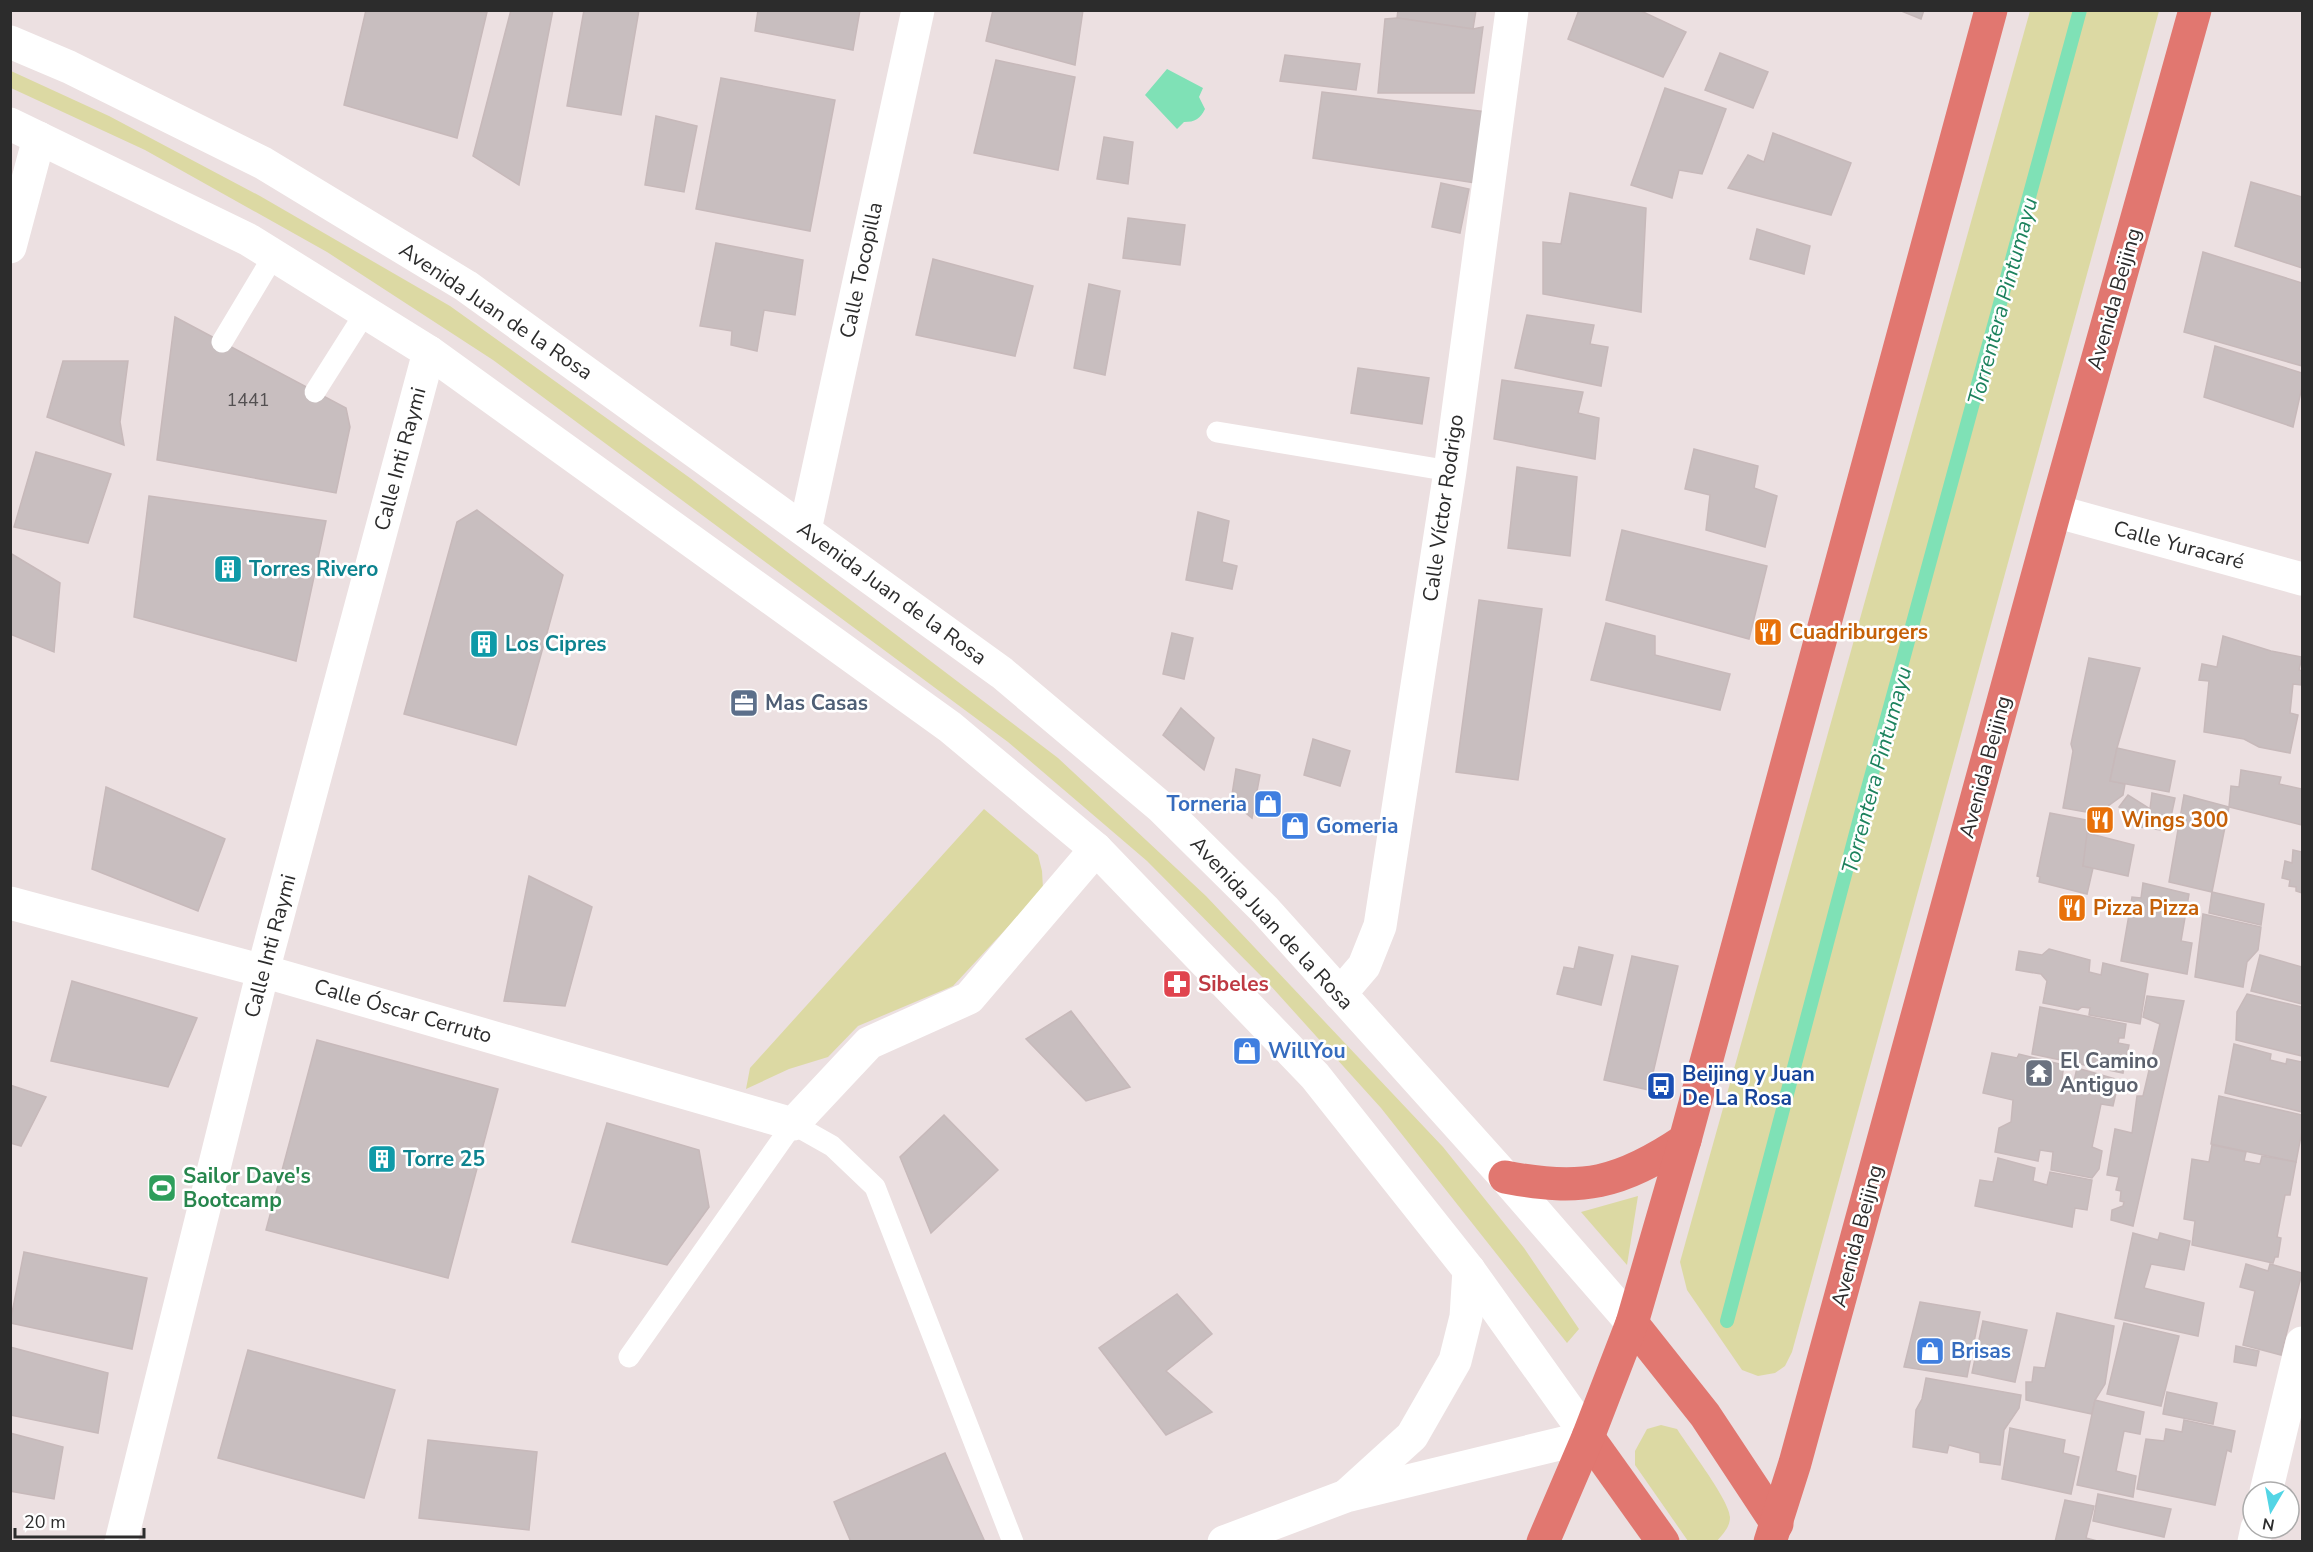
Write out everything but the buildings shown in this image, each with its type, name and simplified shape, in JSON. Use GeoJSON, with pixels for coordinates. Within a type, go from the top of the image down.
{"type":"FeatureCollection","features":[{"type":"Feature","properties":{"kind":"main road"},"geometry":{"type":"LineString","coordinates":[[1543,1542],[1588,1437],[1632,1323],[1685,1140],[1991,10]]}},
{"type":"Feature","properties":{"kind":"main road","name":"Avenida Beijing"},"geometry":{"type":"LineString","coordinates":[[1778,1536],[2055,511],[2195,10]]}},
{"type":"Feature","properties":{"kind":"main road"},"geometry":{"type":"LineString","coordinates":[[1505,1177],[1541,1184],[1569,1185],[1607,1179],[1653,1162],[1685,1140]]}},
{"type":"Feature","properties":{"kind":"main road"},"geometry":{"type":"LineString","coordinates":[[1632,1323],[1705,1415],[1778,1536]]}},
{"type":"Feature","properties":{"kind":"main road"},"geometry":{"type":"LineString","coordinates":[[1588,1437],[1663,1542]]}},
{"type":"Feature","properties":{"kind":"street","name":"Calle Tocopilla"},"geometry":{"type":"LineString","coordinates":[[805,530],[918,10]]}},
{"type":"Feature","properties":{"kind":"street","name":"Calle Víctor Rodrigo"},"geometry":{"type":"LineString","coordinates":[[1340,994],[1364,966],[1380,926],[1450,471],[1512,10]]}},
{"type":"Feature","properties":{"kind":"street","name":"Avenida Juan de la Rosa"},"geometry":{"type":"LineString","coordinates":[[10,42],[69,67],[263,163],[466,286],[1002,673],[1162,808],[1265,910],[1505,1177],[1632,1323]]}},
{"type":"Feature","properties":{"kind":"street"},"geometry":{"type":"LineString","coordinates":[[10,247],[25,131],[249,240],[429,352],[950,727],[1096,849],[1315,1076],[1469,1270],[1588,1437],[1346,1496],[1224,1542]]}},
{"type":"Feature","properties":{"kind":"street","name":"Calle Inti Raymi"},"geometry":{"type":"LineString","coordinates":[[122,1542],[263,971],[429,352]]}},
{"type":"Feature","properties":{"kind":"street","name":"Calle Yuracaré"},"geometry":{"type":"LineString","coordinates":[[2055,511],[2302,579]]}},
{"type":"Feature","properties":{"kind":"street"},"geometry":{"type":"LineString","coordinates":[[793,1124],[869,1043],[969,998],[1096,849]]}},
{"type":"Feature","properties":{"kind":"street","name":"Calle Óscar Cerruto"},"geometry":{"type":"LineString","coordinates":[[10,903],[263,971],[793,1124]]}},
{"type":"Feature","properties":{"kind":"street"},"geometry":{"type":"LineString","coordinates":[[1346,1496],[1413,1436],[1455,1361],[1466,1317],[1469,1270]]}},
{"type":"Feature","properties":{"kind":"street"},"geometry":{"type":"LineString","coordinates":[[2269,1480],[2302,1343]]}},
{"type":"Feature","properties":{"kind":"lane"},"geometry":{"type":"LineString","coordinates":[[222,342],[274,255]]}},
{"type":"Feature","properties":{"kind":"lane"},"geometry":{"type":"LineString","coordinates":[[315,392],[365,313]]}},
{"type":"Feature","properties":{"kind":"lane"},"geometry":{"type":"LineString","coordinates":[[1216,432],[1450,471]]}},
{"type":"Feature","properties":{"kind":"lane"},"geometry":{"type":"LineString","coordinates":[[629,1357],[793,1124],[832,1146],[875,1187],[1013,1542]]}},
{"type":"Feature","properties":{"kind":"shaded area"},"geometry":{"type":"Polygon","coordinates":[[[2030,11],[2159,11],[1792,1352],[1785,1366],[1775,1373],[1758,1376],[1742,1370],[1687,1290],[1680,1262],[2030,11]]]}},
{"type":"Feature","properties":{"kind":"shaded area"},"geometry":{"type":"Polygon","coordinates":[[[1167,69],[1203,88],[1199,97],[1205,109],[1199,118],[1184,122],[1177,129],[1145,95],[1167,69]]]}},
{"type":"Feature","properties":{"kind":"shaded area"},"geometry":{"type":"Polygon","coordinates":[[[11,71],[109,116],[260,196],[450,306],[690,478],[1058,758],[1206,896],[1443,1147],[1524,1248],[1579,1329],[1567,1343],[1381,1108],[1269,984],[1147,861],[1008,742],[493,360],[327,252],[145,150],[11,88],[11,71]]]}},
{"type":"Feature","properties":{"kind":"shaded area"},"geometry":{"type":"Polygon","coordinates":[[[984,809],[1038,855],[1043,889],[953,986],[858,1026],[828,1057],[789,1069],[746,1089],[750,1068],[984,809]]]}},
{"type":"Feature","properties":{"kind":"shaded area"},"geometry":{"type":"Polygon","coordinates":[[[1638,1196],[1627,1265],[1581,1212],[1638,1196]]]}},
{"type":"Feature","properties":{"kind":"shaded area"},"geometry":{"type":"Polygon","coordinates":[[[1661,1425],[1677,1429],[1728,1509],[1729,1524],[1717,1541],[1688,1541],[1635,1465],[1635,1451],[1647,1429],[1661,1425]]]}},
{"type":"Feature","properties":{"kind":"waterway","name":"Torrentera Pintumayu"},"geometry":{"type":"LineString","coordinates":[[1727,1321],[1865,799],[2080,10]]}},
{"type":"Feature","properties":{"kind":"place","name":"Torres Rivero"},"geometry":{"type":"Point","coordinates":[228,569]}},
{"type":"Feature","properties":{"kind":"place","name":"Cuadriburgers"},"geometry":{"type":"Point","coordinates":[1768,632]}},
{"type":"Feature","properties":{"kind":"place","name":"Los Cipres"},"geometry":{"type":"Point","coordinates":[484,644]}},
{"type":"Feature","properties":{"kind":"place","name":"Mas Casas"},"geometry":{"type":"Point","coordinates":[744,703]}},
{"type":"Feature","properties":{"kind":"place","name":"Torneria"},"geometry":{"type":"Point","coordinates":[1268,804]}},
{"type":"Feature","properties":{"kind":"place","name":"Wings 300"},"geometry":{"type":"Point","coordinates":[2100,820]}},
{"type":"Feature","properties":{"kind":"place","name":"Gomeria"},"geometry":{"type":"Point","coordinates":[1295,826]}},
{"type":"Feature","properties":{"kind":"place","name":"Pizza Pizza"},"geometry":{"type":"Point","coordinates":[2072,908]}},
{"type":"Feature","properties":{"kind":"place","name":"Sibeles"},"geometry":{"type":"Point","coordinates":[1177,984]}},
{"type":"Feature","properties":{"kind":"place","name":"WillYou"},"geometry":{"type":"Point","coordinates":[1247,1051]}},
{"type":"Feature","properties":{"kind":"place","name":"El Camino Antiguo"},"geometry":{"type":"Point","coordinates":[2039,1073]}},
{"type":"Feature","properties":{"kind":"place","name":"Beijing y Juan De La Rosa"},"geometry":{"type":"Point","coordinates":[1661,1086]}},
{"type":"Feature","properties":{"kind":"place","name":"Torre 25"},"geometry":{"type":"Point","coordinates":[382,1159]}},
{"type":"Feature","properties":{"kind":"place","name":"Sailor Dave's Bootcamp"},"geometry":{"type":"Point","coordinates":[162,1188]}},
{"type":"Feature","properties":{"kind":"place","name":"Brisas"},"geometry":{"type":"Point","coordinates":[1930,1351]}}]}
